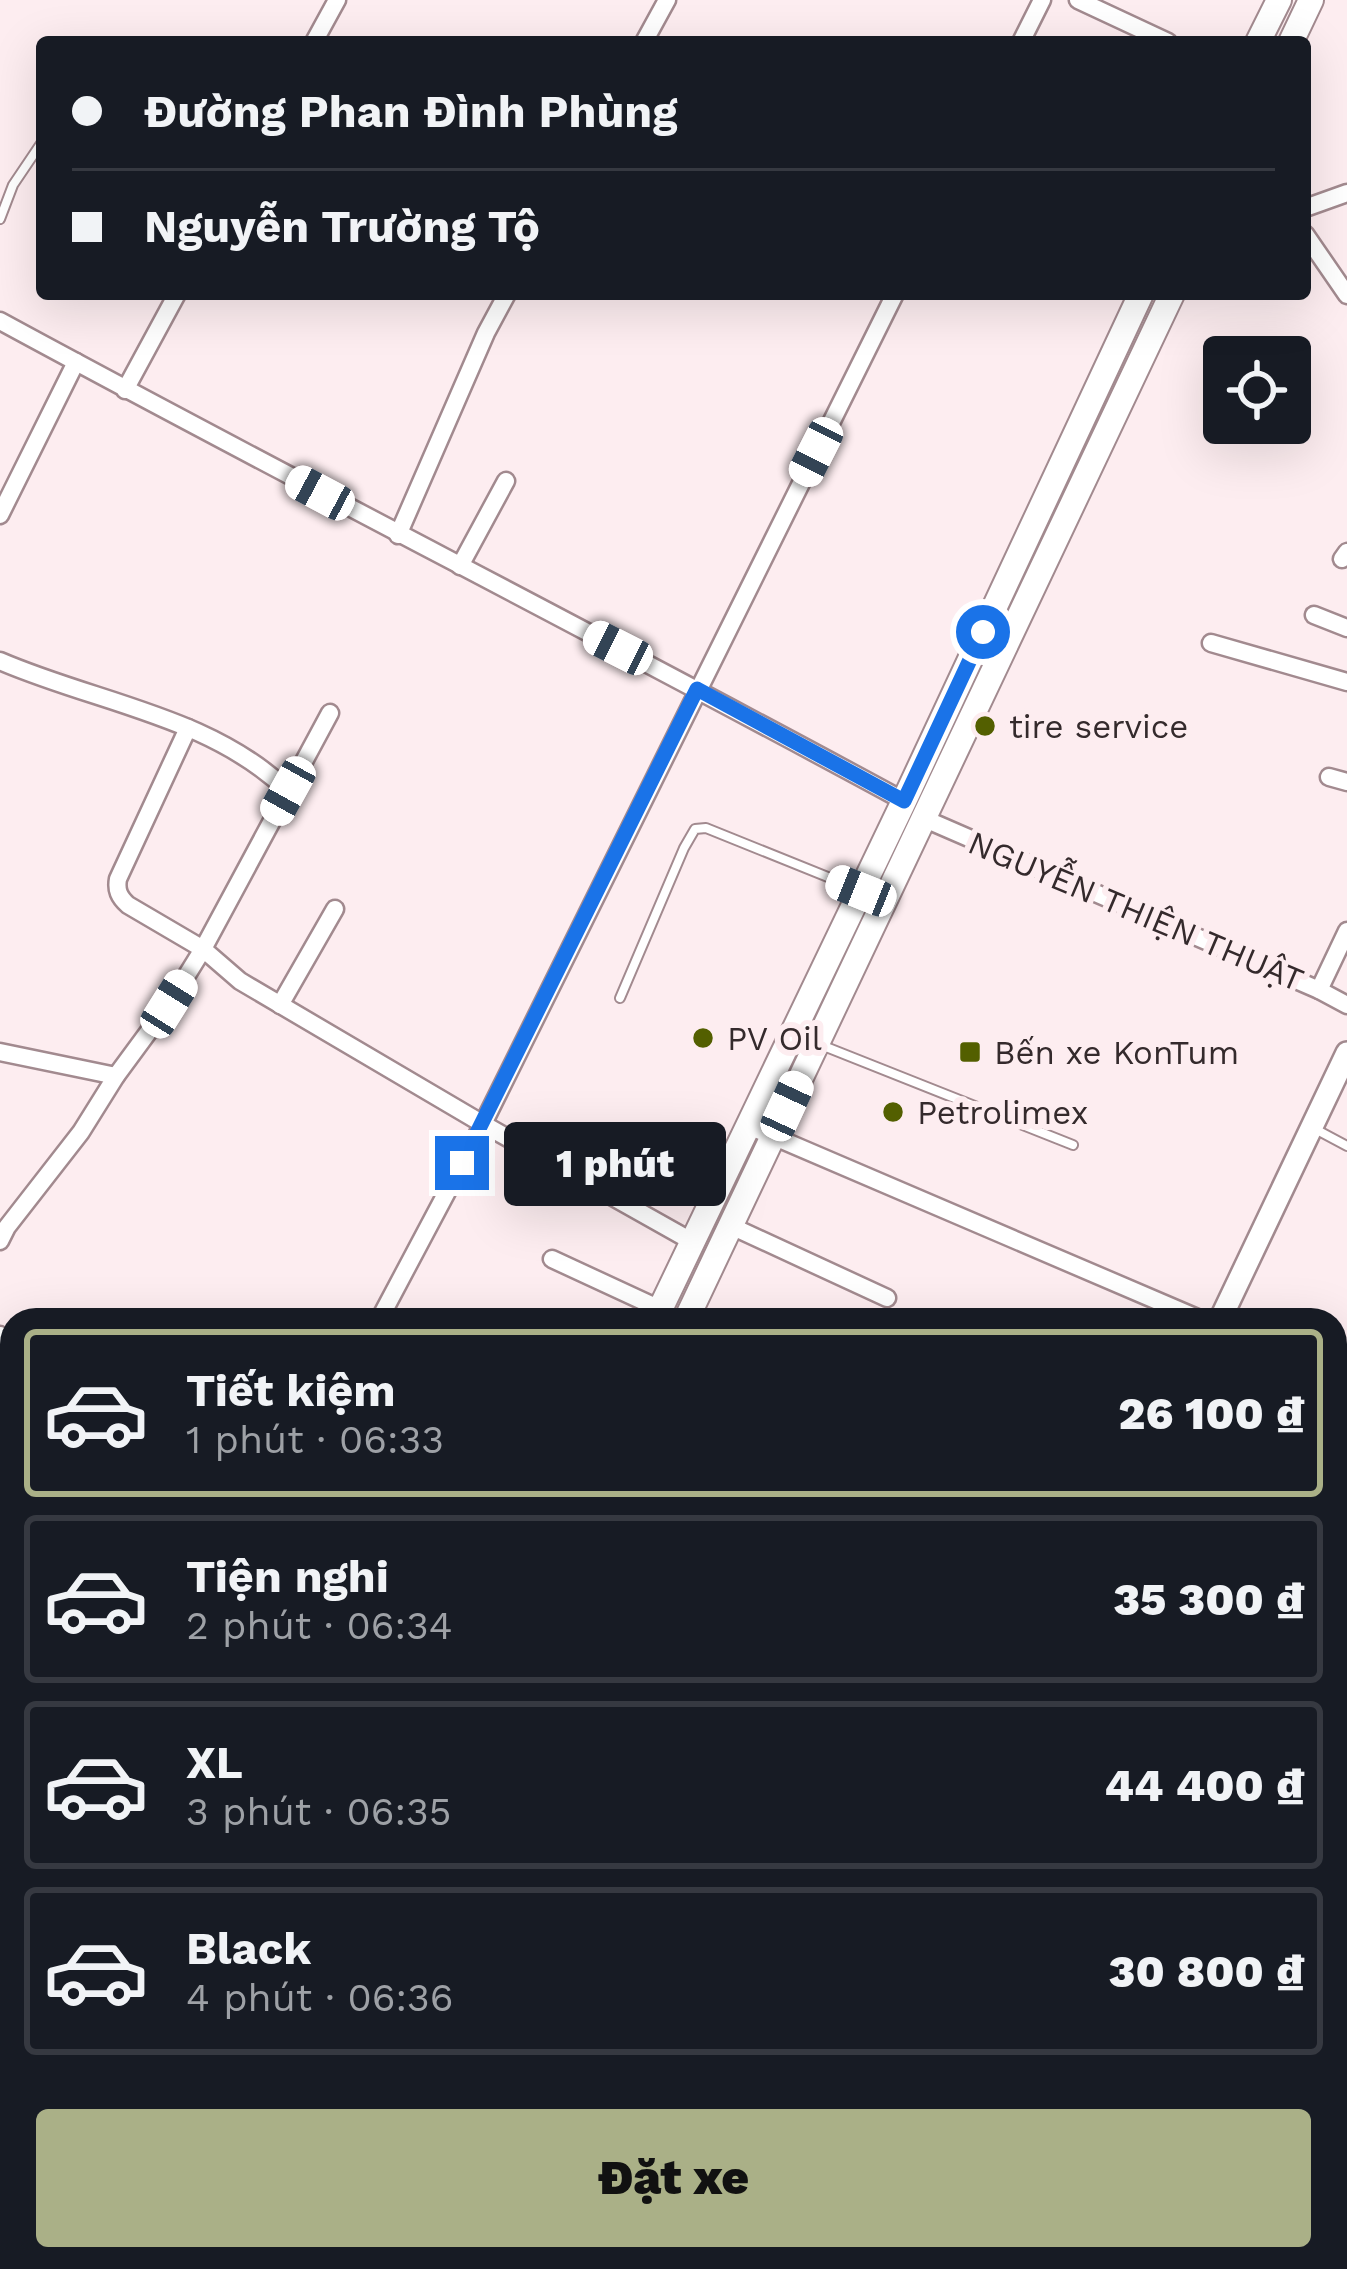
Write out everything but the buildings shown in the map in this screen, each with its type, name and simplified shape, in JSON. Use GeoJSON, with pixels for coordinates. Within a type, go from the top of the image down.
{"type":"FeatureCollection","features":[{"type":"Feature","properties":{"kind":"main road"},"geometry":{"type":"LineString","coordinates":[[1261,36],[1279,0]]}},
{"type":"Feature","properties":{"kind":"main road"},"geometry":{"type":"LineString","coordinates":[[1294,36],[1311,0]]}},
{"type":"Feature","properties":{"kind":"main road"},"geometry":{"type":"LineString","coordinates":[[696,1308],[772,1138],[861,891],[1139,300]]}},
{"type":"Feature","properties":{"kind":"main road"},"geometry":{"type":"LineString","coordinates":[[661,1308],[749,1126],[805,1037],[925,819],[1169,300]]}},
{"type":"Feature","properties":{"kind":"street"},"geometry":{"type":"LineString","coordinates":[[317,36],[337,0]]}},
{"type":"Feature","properties":{"kind":"street"},"geometry":{"type":"LineString","coordinates":[[647,36],[667,0]]}},
{"type":"Feature","properties":{"kind":"street"},"geometry":{"type":"LineString","coordinates":[[1024,36],[1042,0]]}},
{"type":"Feature","properties":{"kind":"street"},"geometry":{"type":"LineString","coordinates":[[1078,0],[1155,36]]}},
{"type":"Feature","properties":{"kind":"street"},"geometry":{"type":"LineString","coordinates":[[1311,206],[1347,193]]}},
{"type":"Feature","properties":{"kind":"street"},"geometry":{"type":"LineString","coordinates":[[1311,243],[1347,295]]}},
{"type":"Feature","properties":{"kind":"street"},"geometry":{"type":"LineString","coordinates":[[125,390],[174,300]]}},
{"type":"Feature","properties":{"kind":"street"},"geometry":{"type":"LineString","coordinates":[[398,535],[504,300]]}},
{"type":"Feature","properties":{"kind":"street"},"geometry":{"type":"LineString","coordinates":[[385,1308],[483,1124],[892,300]]}},
{"type":"Feature","properties":{"kind":"street"},"geometry":{"type":"LineString","coordinates":[[0,321],[904,801]]}},
{"type":"Feature","properties":{"kind":"street"},"geometry":{"type":"LineString","coordinates":[[0,515],[76,362]]}},
{"type":"Feature","properties":{"kind":"street"},"geometry":{"type":"LineString","coordinates":[[460,566],[506,481]]}},
{"type":"Feature","properties":{"kind":"street"},"geometry":{"type":"LineString","coordinates":[[1314,615],[1347,628]]}},
{"type":"Feature","properties":{"kind":"street"},"geometry":{"type":"LineString","coordinates":[[1211,643],[1347,682]]}},
{"type":"Feature","properties":{"kind":"street"},"geometry":{"type":"LineString","coordinates":[[0,661],[202,732],[246,757],[288,791]]}},
{"type":"Feature","properties":{"kind":"street"},"geometry":{"type":"LineString","coordinates":[[0,1241],[169,1004],[330,713]]}},
{"type":"Feature","properties":{"kind":"street"},"geometry":{"type":"LineString","coordinates":[[188,728],[118,878],[121,898],[203,949],[240,981],[692,1242]]}},
{"type":"Feature","properties":{"kind":"street","name":"NGUYỄN THIỆN THUẬT"},"geometry":{"type":"LineString","coordinates":[[925,819],[1347,1005]]}},
{"type":"Feature","properties":{"kind":"street"},"geometry":{"type":"LineString","coordinates":[[280,1005],[335,909]]}},
{"type":"Feature","properties":{"kind":"street"},"geometry":{"type":"LineString","coordinates":[[1319,990],[1347,931]]}},
{"type":"Feature","properties":{"kind":"street"},"geometry":{"type":"LineString","coordinates":[[0,1052],[116,1076]]}},
{"type":"Feature","properties":{"kind":"street"},"geometry":{"type":"LineString","coordinates":[[1226,1308],[1347,1052]]}},
{"type":"Feature","properties":{"kind":"street"},"geometry":{"type":"LineString","coordinates":[[749,1126],[1174,1308]]}},
{"type":"Feature","properties":{"kind":"street"},"geometry":{"type":"LineString","coordinates":[[731,1226],[887,1298]]}},
{"type":"Feature","properties":{"kind":"street"},"geometry":{"type":"LineString","coordinates":[[552,1259],[645,1308]]}},
{"type":"Feature","properties":{"kind":"lane"},"geometry":{"type":"LineString","coordinates":[[0,219],[13,185],[36,151]]}},
{"type":"Feature","properties":{"kind":"lane"},"geometry":{"type":"LineString","coordinates":[[620,998],[683,848],[695,830],[706,828],[861,891]]}},
{"type":"Feature","properties":{"kind":"lane"},"geometry":{"type":"LineString","coordinates":[[805,1037],[1072,1145]]}},
{"type":"Feature","properties":{"kind":"lane"},"geometry":{"type":"LineString","coordinates":[[1312,1127],[1347,1146]]}},
{"type":"Feature","properties":{"kind":"place","name":"tire service"},"geometry":{"type":"Point","coordinates":[985,726]}},
{"type":"Feature","properties":{"kind":"place","name":"PV Oil"},"geometry":{"type":"Point","coordinates":[703,1038]}},
{"type":"Feature","properties":{"kind":"place","name":"Bến xe KonTum"},"geometry":{"type":"Point","coordinates":[970,1052]}},
{"type":"Feature","properties":{"kind":"place","name":"Petrolimex"},"geometry":{"type":"Point","coordinates":[893,1112]}},
{"type":"Feature","properties":{"kind":"route"},"geometry":{"type":"LineString","coordinates":[[462,1163],[697,689],[904,801],[983,632]]}}]}
